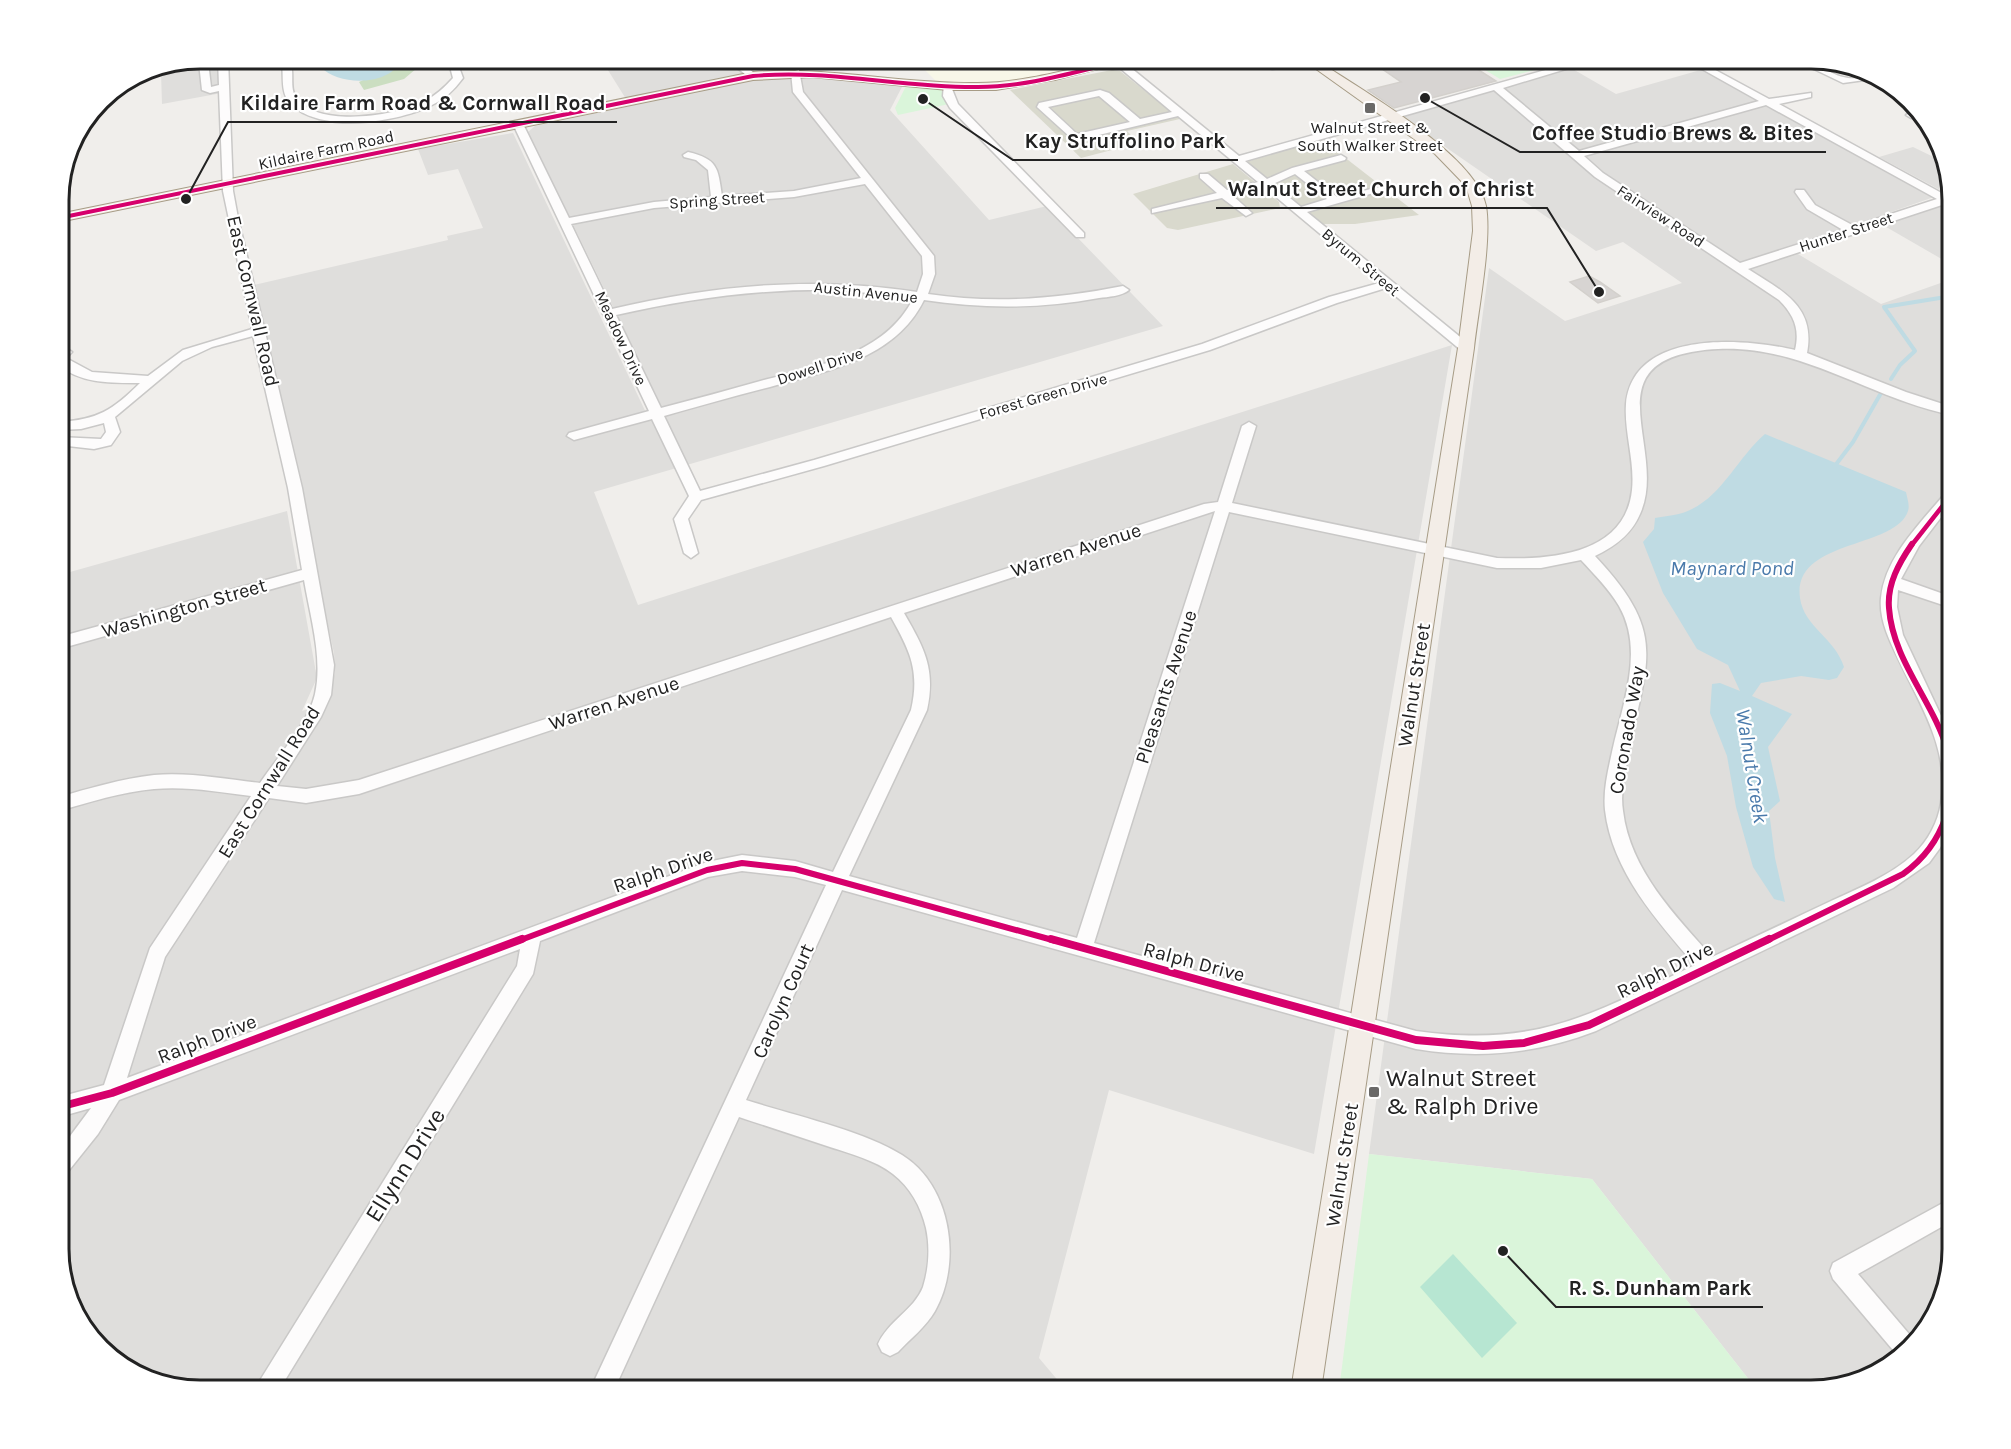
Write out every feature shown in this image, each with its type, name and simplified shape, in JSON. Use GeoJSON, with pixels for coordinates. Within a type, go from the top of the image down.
{"type":"FeatureCollection","features":[{"type":"Feature","properties":{"kind":"main road","name":"Kildaire Farm Road"},"geometry":{"type":"LineString","coordinates":[[69,216],[753,76],[796,72],[844,73],[947,86],[990,87],[1017,84],[1082,69]]}},
{"type":"Feature","properties":{"kind":"main road","name":"Walnut Street"},"geometry":{"type":"LineString","coordinates":[[1308,1380],[1466,348],[1480,231],[1480,211],[1476,193],[1453,162],[1324,69]]}},
{"type":"Feature","properties":{"kind":"street"},"geometry":{"type":"LineString","coordinates":[[205,69],[205,88],[226,87]]}},
{"type":"Feature","properties":{"kind":"street","name":"East Cornwall Road"},"geometry":{"type":"LineString","coordinates":[[69,1154],[91,1127],[112,1093],[157,954],[313,717],[326,683],[326,665],[295,488],[260,330],[238,249],[229,184],[224,69]]}},
{"type":"Feature","properties":{"kind":"street"},"geometry":{"type":"LineString","coordinates":[[289,69],[288,90],[294,101],[317,113],[347,118],[394,115],[429,104],[442,95],[458,78],[455,69]]}},
{"type":"Feature","properties":{"kind":"street"},"geometry":{"type":"LineString","coordinates":[[744,69],[753,76]]}},
{"type":"Feature","properties":{"kind":"street","name":"Byrum Street"},"geometry":{"type":"LineString","coordinates":[[1127,69],[1466,348]]}},
{"type":"Feature","properties":{"kind":"street"},"geometry":{"type":"LineString","coordinates":[[1236,160],[1555,69]]}},
{"type":"Feature","properties":{"kind":"street"},"geometry":{"type":"LineString","coordinates":[[1708,69],[1942,196]]}},
{"type":"Feature","properties":{"kind":"street"},"geometry":{"type":"LineString","coordinates":[[1821,69],[1843,80],[1860,79]]}},
{"type":"Feature","properties":{"kind":"street","name":"Dowell Drive"},"geometry":{"type":"LineString","coordinates":[[574,436],[861,355],[897,331],[921,297],[929,277],[928,256],[798,92],[796,72]]}},
{"type":"Feature","properties":{"kind":"street"},"geometry":{"type":"LineString","coordinates":[[947,86],[948,96],[954,106],[1080,235]]}},
{"type":"Feature","properties":{"kind":"street","name":"Fairview Road"},"geometry":{"type":"LineString","coordinates":[[1495,86],[1540,121],[1575,155],[1620,189],[1775,290],[1795,309],[1805,336],[1802,354]]}},
{"type":"Feature","properties":{"kind":"street"},"geometry":{"type":"LineString","coordinates":[[1138,123],[1106,95],[1100,93],[1042,107],[1077,140],[1179,113]]}},
{"type":"Feature","properties":{"kind":"street"},"geometry":{"type":"LineString","coordinates":[[1575,155],[1605,149],[1767,102],[1808,95]]}},
{"type":"Feature","properties":{"kind":"street","name":"Meadow Drive"},"geometry":{"type":"LineString","coordinates":[[518,124],[696,496]]}},
{"type":"Feature","properties":{"kind":"street"},"geometry":{"type":"LineString","coordinates":[[688,155],[700,158],[713,170],[717,199]]}},
{"type":"Feature","properties":{"kind":"street"},"geometry":{"type":"LineString","coordinates":[[1156,211],[1265,184],[1296,170],[1341,158]]}},
{"type":"Feature","properties":{"kind":"street"},"geometry":{"type":"LineString","coordinates":[[1296,170],[1335,201]]}},
{"type":"Feature","properties":{"kind":"street"},"geometry":{"type":"LineString","coordinates":[[1204,176],[1246,213]]}},
{"type":"Feature","properties":{"kind":"street","name":"Spring Street"},"geometry":{"type":"LineString","coordinates":[[565,222],[639,207],[794,194],[869,180]]}},
{"type":"Feature","properties":{"kind":"street"},"geometry":{"type":"LineString","coordinates":[[1298,211],[1380,188]]}},
{"type":"Feature","properties":{"kind":"street"},"geometry":{"type":"LineString","coordinates":[[1800,192],[1811,207],[1852,230]]}},
{"type":"Feature","properties":{"kind":"street","name":"Hunter Street"},"geometry":{"type":"LineString","coordinates":[[1741,267],[1942,202]]}},
{"type":"Feature","properties":{"kind":"street","name":"Forest Green Drive"},"geometry":{"type":"LineString","coordinates":[[696,496],[718,492],[819,463],[1206,347],[1333,300],[1387,284]]}},
{"type":"Feature","properties":{"kind":"street","name":"Austin Avenue"},"geometry":{"type":"LineString","coordinates":[[609,313],[701,293],[758,287],[853,287],[921,297],[1013,304],[1059,301],[1123,290]]}},
{"type":"Feature","properties":{"kind":"street"},"geometry":{"type":"LineString","coordinates":[[69,425],[88,424],[109,418],[152,380],[188,353],[260,330]]}},
{"type":"Feature","properties":{"kind":"street","name":"Warren Avenue"},"geometry":{"type":"LineString","coordinates":[[69,801],[107,790],[155,782],[191,782],[321,795],[359,787],[1196,510],[1224,506],[1434,551],[1520,564],[1549,563],[1585,555],[1616,537],[1636,509],[1639,489],[1633,407],[1635,389],[1650,367],[1684,350],[1725,345],[1760,347],[1802,354],[1835,365],[1919,402],[1942,408]]}},
{"type":"Feature","properties":{"kind":"street"},"geometry":{"type":"LineString","coordinates":[[69,368],[82,374],[152,380]]}},
{"type":"Feature","properties":{"kind":"street"},"geometry":{"type":"LineString","coordinates":[[69,441],[80,441],[91,445],[106,442],[113,432],[109,418]]}},
{"type":"Feature","properties":{"kind":"street","name":"Pleasants Avenue"},"geometry":{"type":"LineString","coordinates":[[1083,948],[1249,426]]}},
{"type":"Feature","properties":{"kind":"street"},"geometry":{"type":"LineString","coordinates":[[691,553],[681,519],[696,496]]}},
{"type":"Feature","properties":{"kind":"street","name":"Ralph Drive"},"geometry":{"type":"LineString","coordinates":[[1942,508],[1904,556],[1892,582],[1889,606],[1896,640],[1942,732]]}},
{"type":"Feature","properties":{"kind":"street","name":"Coronado Way"},"geometry":{"type":"LineString","coordinates":[[1585,555],[1624,598],[1636,622],[1641,642],[1639,668],[1614,786],[1614,814],[1620,835],[1634,870],[1658,907],[1708,967]]}},
{"type":"Feature","properties":{"kind":"street","name":"Washington Street"},"geometry":{"type":"LineString","coordinates":[[69,641],[310,573]]}},
{"type":"Feature","properties":{"kind":"street"},"geometry":{"type":"LineString","coordinates":[[1892,582],[1942,599]]}},
{"type":"Feature","properties":{"kind":"street","name":"Carolyn Court"},"geometry":{"type":"LineString","coordinates":[[607,1380],[735,1107],[835,881],[919,710],[924,694],[925,669],[895,610]]}},
{"type":"Feature","properties":{"kind":"street","name":"Ralph Drive"},"geometry":{"type":"LineString","coordinates":[[69,1104],[112,1093],[724,865],[778,865],[1416,1040],[1455,1046],[1523,1045],[1553,1038],[1589,1025],[1864,894],[1908,870],[1934,843],[1942,831]]}},
{"type":"Feature","properties":{"kind":"street","name":"Ellynn Drive"},"geometry":{"type":"LineString","coordinates":[[272,1380],[526,968],[532,935]]}},
{"type":"Feature","properties":{"kind":"street"},"geometry":{"type":"LineString","coordinates":[[735,1107],[870,1150],[891,1160],[918,1185],[934,1216],[939,1247],[939,1267],[926,1306],[890,1344]]}},
{"type":"Feature","properties":{"kind":"street"},"geometry":{"type":"LineString","coordinates":[[1902,1343],[1840,1271],[1942,1215]]}},
{"type":"Feature","properties":{"kind":"shaded area"},"geometry":{"type":"Polygon","coordinates":[[[192,69],[218,69],[222,93],[162,104],[161,75],[192,69]]]}},
{"type":"Feature","properties":{"kind":"shaded area"},"geometry":{"type":"Polygon","coordinates":[[[607,69],[768,69],[626,99],[607,69]]]}},
{"type":"Feature","properties":{"kind":"shaded area"},"geometry":{"type":"Polygon","coordinates":[[[924,69],[1084,69],[1016,84],[939,84],[924,69]]]}},
{"type":"Feature","properties":{"kind":"shaded area"},"geometry":{"type":"Polygon","coordinates":[[[1568,69],[1573,69],[1616,94],[1704,69],[1934,197],[1788,248],[1881,304],[1942,283],[1942,1257],[1935,1291],[1915,1329],[1904,1342],[1884,1358],[1853,1373],[1819,1380],[1749,1380],[1592,1179],[1369,1154],[1489,268],[1565,321],[1682,283],[1623,242],[1596,251],[1402,117],[1568,69]]]}},
{"type":"Feature","properties":{"kind":"shaded area"},"geometry":{"type":"Polygon","coordinates":[[[1112,70],[1120,71],[1180,119],[1127,131],[1139,143],[1081,158],[1010,90],[1112,70]]]}},
{"type":"Feature","properties":{"kind":"shaded area"},"geometry":{"type":"Polygon","coordinates":[[[812,75],[904,83],[890,110],[989,220],[1047,206],[1163,326],[594,492],[638,605],[1452,345],[1314,1154],[1109,1090],[1039,1358],[1058,1380],[192,1380],[158,1373],[142,1366],[120,1353],[96,1329],[73,1283],[69,1257],[69,551],[70,572],[287,511],[317,678],[302,711],[326,703],[335,673],[334,653],[254,285],[448,240],[447,236],[483,228],[458,169],[428,175],[418,149],[513,133],[649,419],[665,414],[528,132],[535,126],[749,81],[812,75]]]}},
{"type":"Feature","properties":{"kind":"shaded area"},"geometry":{"type":"Polygon","coordinates":[[[1321,139],[1419,215],[1355,224],[1320,224],[1246,162],[1321,139]]]}},
{"type":"Feature","properties":{"kind":"shaded area"},"geometry":{"type":"Polygon","coordinates":[[[1913,147],[1935,158],[1942,191],[1879,157],[1913,147]]]}},
{"type":"Feature","properties":{"kind":"shaded area"},"geometry":{"type":"Polygon","coordinates":[[[1233,164],[1279,202],[1280,208],[1178,230],[1167,228],[1133,194],[1233,164]]]}},
{"type":"Feature","properties":{"kind":"shaded area"},"geometry":{"type":"Polygon","coordinates":[[[1942,206],[1942,259],[1881,224],[1942,206]]]}},
{"type":"Feature","properties":{"kind":"green space"},"geometry":{"type":"Polygon","coordinates":[[[386,69],[416,69],[404,79],[364,90],[359,82],[386,69]]]}},
{"type":"Feature","properties":{"kind":"green space"},"geometry":{"type":"Polygon","coordinates":[[[1484,69],[1538,69],[1500,79],[1484,69]]]}},
{"type":"Feature","properties":{"kind":"green space"},"geometry":{"type":"Polygon","coordinates":[[[907,84],[940,88],[949,104],[898,115],[895,108],[907,84]]]}},
{"type":"Feature","properties":{"kind":"green space"},"geometry":{"type":"Polygon","coordinates":[[[1369,1154],[1592,1179],[1749,1380],[1340,1380],[1369,1154]]]}},
{"type":"Feature","properties":{"kind":"green space"},"geometry":{"type":"Polygon","coordinates":[[[1453,1254],[1517,1323],[1482,1358],[1420,1287],[1453,1254]]]}},
{"type":"Feature","properties":{"kind":"water"},"geometry":{"type":"Polygon","coordinates":[[[324,69],[395,69],[385,76],[362,81],[339,78],[324,69]]]}},
{"type":"Feature","properties":{"kind":"water","name":"Maynard Pond"},"geometry":{"type":"Polygon","coordinates":[[[1765,434],[1906,492],[1909,506],[1900,523],[1885,532],[1827,555],[1812,565],[1802,579],[1800,598],[1807,617],[1834,648],[1844,667],[1837,678],[1829,680],[1801,676],[1761,683],[1752,696],[1792,714],[1768,747],[1780,801],[1769,811],[1775,858],[1785,902],[1774,899],[1753,867],[1736,807],[1727,756],[1710,713],[1712,684],[1720,683],[1740,691],[1728,665],[1697,649],[1663,593],[1643,542],[1654,529],[1655,518],[1688,511],[1713,494],[1765,434]]]}},
{"type":"Feature","properties":{"kind":"building"},"geometry":{"type":"Polygon","coordinates":[[[1382,69],[1477,69],[1496,81],[1394,108],[1368,90],[1401,82],[1382,69]]]}},
{"type":"Feature","properties":{"kind":"building"},"geometry":{"type":"Polygon","coordinates":[[[1589,276],[1620,296],[1598,303],[1570,282],[1589,276]]]}},
{"type":"Feature","properties":{"kind":"waterway","name":"Walnut Creek"},"geometry":{"type":"LineString","coordinates":[[1891,379],[1900,365],[1915,351],[1884,307],[1942,298]]}},
{"type":"Feature","properties":{"kind":"waterway","name":"Walnut Creek"},"geometry":{"type":"LineString","coordinates":[[1834,467],[1853,442],[1881,393]]}},
{"type":"Feature","properties":{"kind":"cycle path"},"geometry":{"type":"LineString","coordinates":[[69,216],[753,76],[811,73],[920,84],[977,87],[1035,81],[1087,69]]}},
{"type":"Feature","properties":{"kind":"cycle path"},"geometry":{"type":"LineString","coordinates":[[1942,506],[1913,542],[1897,568],[1892,582],[1889,607],[1895,635],[1942,733]]}},
{"type":"Feature","properties":{"kind":"cycle path"},"geometry":{"type":"LineString","coordinates":[[69,1104],[112,1093],[707,870],[742,863],[795,869],[1416,1040],[1462,1046],[1524,1043],[1589,1025],[1892,880],[1922,858],[1942,828]]}},
{"type":"Feature","properties":{"kind":"place","name":"Coffee Studio Brews & Bites"},"geometry":{"type":"Point","coordinates":[1425,98]}},
{"type":"Feature","properties":{"kind":"place","name":"Kay Struffolino Park"},"geometry":{"type":"Point","coordinates":[923,99]}},
{"type":"Feature","properties":{"kind":"place","name":"Walnut Street & South Walker Street"},"geometry":{"type":"Point","coordinates":[1370,108]}},
{"type":"Feature","properties":{"kind":"place","name":"Kildaire Farm Road & Cornwall Road"},"geometry":{"type":"Point","coordinates":[186,199]}},
{"type":"Feature","properties":{"kind":"place","name":"Walnut Street Church of Christ"},"geometry":{"type":"Point","coordinates":[1599,292]}},
{"type":"Feature","properties":{"kind":"place","name":"Walnut Street & Ralph Drive"},"geometry":{"type":"Point","coordinates":[1374,1092]}},
{"type":"Feature","properties":{"kind":"place","name":"R. S. Dunham Park"},"geometry":{"type":"Point","coordinates":[1503,1251]}}]}
